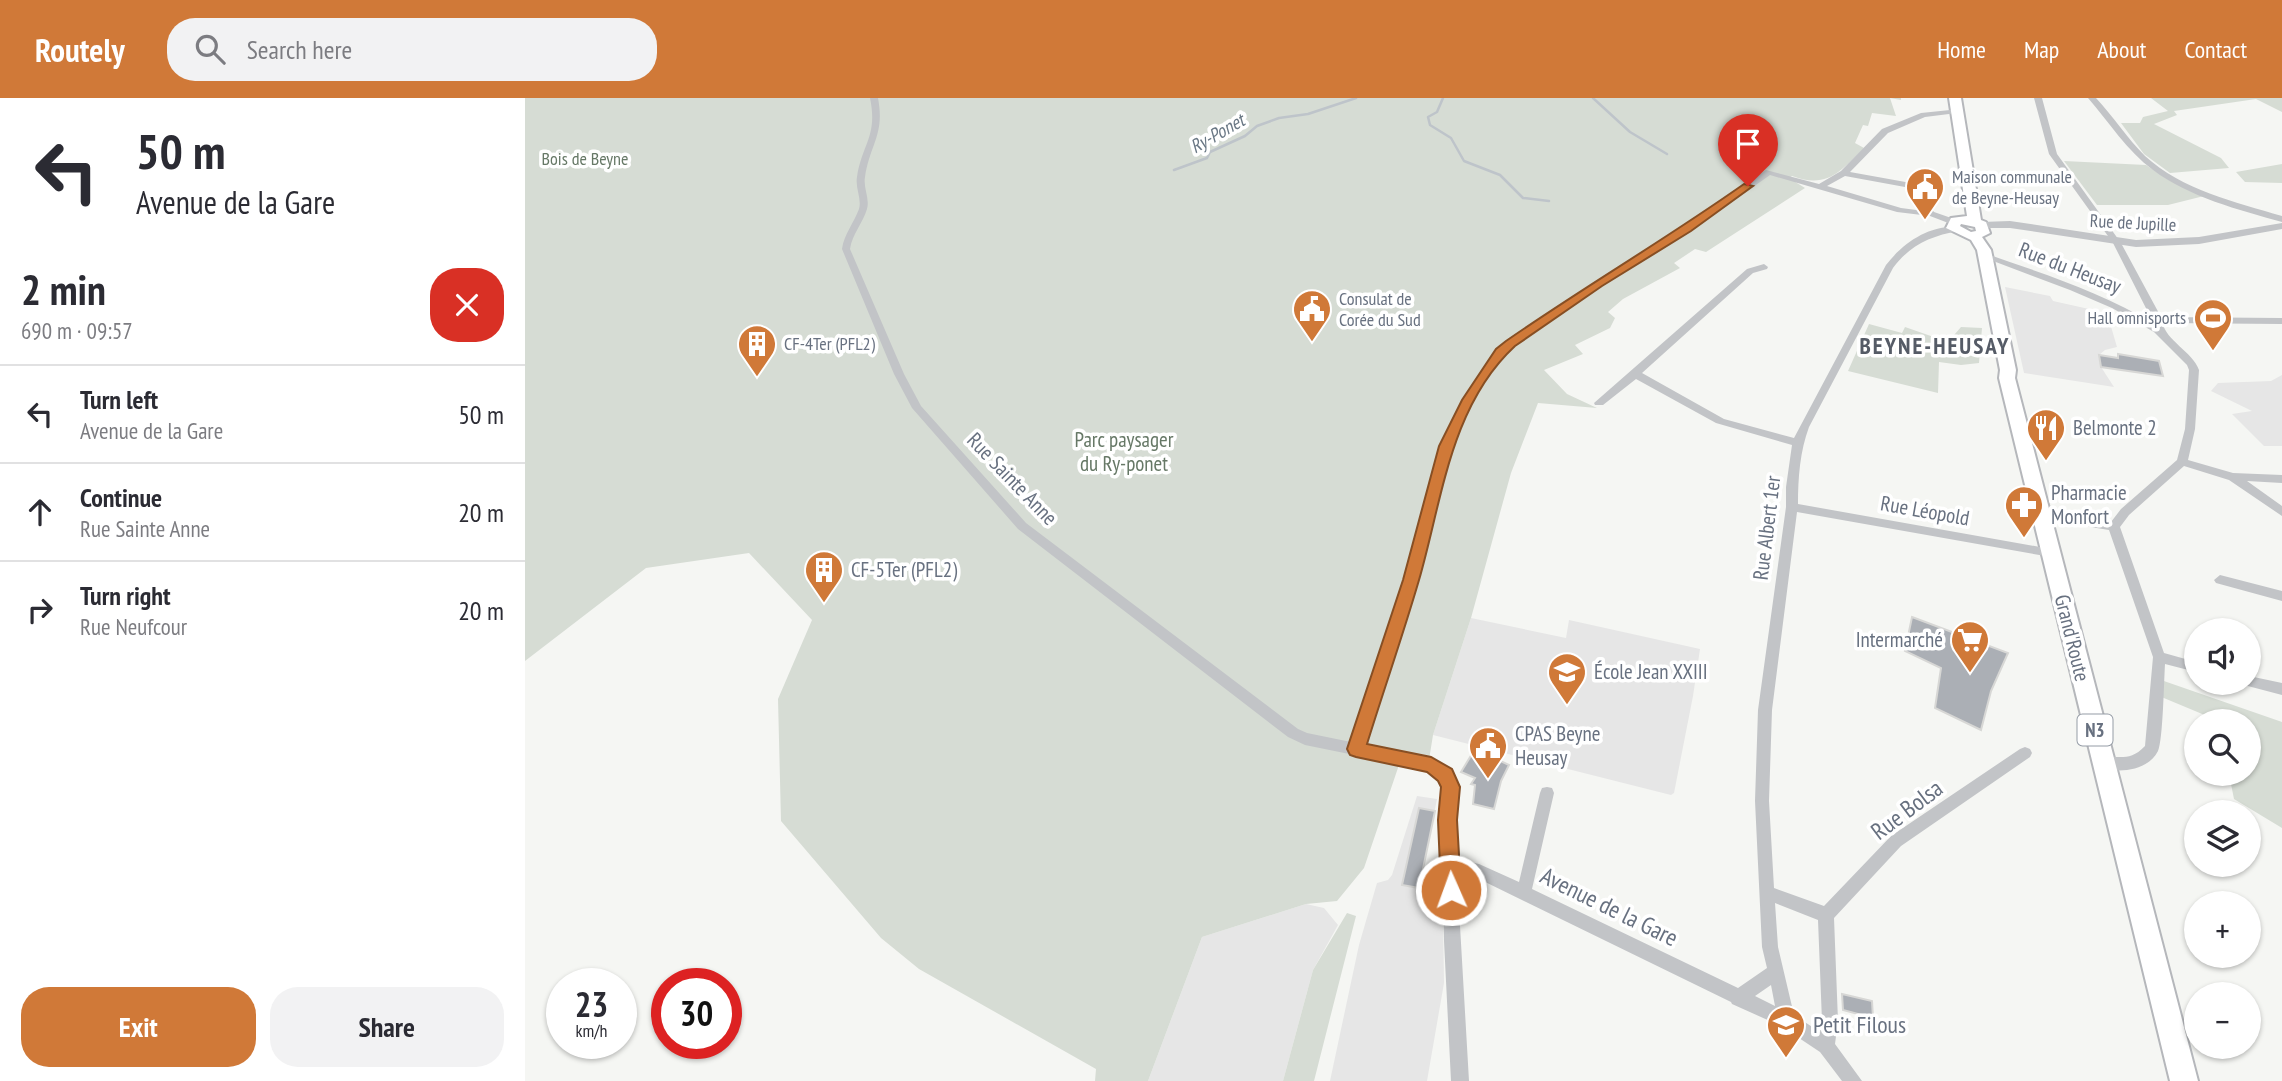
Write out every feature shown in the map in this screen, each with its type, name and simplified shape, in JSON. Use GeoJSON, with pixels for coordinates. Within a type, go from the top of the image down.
{"type":"FeatureCollection","features":[{"type":"Feature","properties":{"kind":"main road","name":"Grand'Route"},"geometry":{"type":"LineString","coordinates":[[1955,98],[1973,228],[2008,370],[2007,378],[2184,1081]]}},
{"type":"Feature","properties":{"kind":"street","name":"Rue Sainte Anne"},"geometry":{"type":"LineString","coordinates":[[874,98],[878,122],[876,137],[860,183],[865,202],[846,249],[899,374],[917,408],[1022,526],[1293,733],[1305,739],[1401,759]]}},
{"type":"Feature","properties":{"kind":"street"},"geometry":{"type":"LineString","coordinates":[[2038,98],[2053,154],[2117,243],[2159,326],[2282,321]]}},
{"type":"Feature","properties":{"kind":"street"},"geometry":{"type":"LineString","coordinates":[[2092,98],[2142,157],[2173,179],[2218,199],[2282,219]]}},
{"type":"Feature","properties":{"kind":"street"},"geometry":{"type":"LineString","coordinates":[[1820,187],[1845,173],[1885,131],[1924,115],[1947,110],[1957,111]]}},
{"type":"Feature","properties":{"kind":"street","name":"Rue du Heusay"},"geometry":{"type":"LineString","coordinates":[[1356,749],[1411,580],[1446,446],[1468,400],[1501,352],[1521,335],[1597,284],[1706,217],[1762,174],[1777,172],[1900,210],[1931,214],[1973,228],[2159,326],[2195,370],[2190,429],[2182,462]]}},
{"type":"Feature","properties":{"kind":"street"},"geometry":{"type":"LineString","coordinates":[[1845,173],[1908,185],[1931,214]]}},
{"type":"Feature","properties":{"kind":"street","name":"Rue de Jupille"},"geometry":{"type":"LineString","coordinates":[[1973,228],[2117,243],[2181,244],[2282,226]]}},
{"type":"Feature","properties":{"kind":"street","name":"Rue Albert 1er"},"geometry":{"type":"LineString","coordinates":[[1768,893],[1762,801],[1764,728],[1798,443],[1896,257],[1923,237],[1973,228]]}},
{"type":"Feature","properties":{"kind":"street"},"geometry":{"type":"LineString","coordinates":[[1599,403],[1750,271],[1764,267]]}},
{"type":"Feature","properties":{"kind":"street"},"geometry":{"type":"LineString","coordinates":[[1635,374],[1720,421],[1798,443]]}},
{"type":"Feature","properties":{"kind":"street"},"geometry":{"type":"LineString","coordinates":[[2114,527],[2125,512],[2182,462],[2233,477],[2282,479]]}},
{"type":"Feature","properties":{"kind":"street"},"geometry":{"type":"LineString","coordinates":[[2233,477],[2282,512]]}},
{"type":"Feature","properties":{"kind":"street","name":"Rue Léopold"},"geometry":{"type":"LineString","coordinates":[[1792,507],[2051,553]]}},
{"type":"Feature","properties":{"kind":"street"},"geometry":{"type":"LineString","coordinates":[[2041,515],[2114,527]]}},
{"type":"Feature","properties":{"kind":"street"},"geometry":{"type":"LineString","coordinates":[[2104,763],[2124,766],[2148,754],[2152,748],[2159,657],[2114,527]]}},
{"type":"Feature","properties":{"kind":"street"},"geometry":{"type":"LineString","coordinates":[[2220,580],[2282,596]]}},
{"type":"Feature","properties":{"kind":"street"},"geometry":{"type":"LineString","coordinates":[[2159,657],[2184,664]]}},
{"type":"Feature","properties":{"kind":"street"},"geometry":{"type":"LineString","coordinates":[[2261,684],[2282,690]]}},
{"type":"Feature","properties":{"kind":"street","name":"Rue Bolsa"},"geometry":{"type":"LineString","coordinates":[[1826,915],[1896,841],[2025,753]]}},
{"type":"Feature","properties":{"kind":"street"},"geometry":{"type":"LineString","coordinates":[[1401,759],[1431,765],[1445,775],[1450,787],[1448,820],[1460,1081]]}},
{"type":"Feature","properties":{"kind":"street"},"geometry":{"type":"LineString","coordinates":[[1524,892],[1547,793]]}},
{"type":"Feature","properties":{"kind":"street","name":"Avenue de la Gare"},"geometry":{"type":"LineString","coordinates":[[1450,865],[1479,870],[1787,1020],[1826,1046],[1853,1081]]}},
{"type":"Feature","properties":{"kind":"street"},"geometry":{"type":"LineString","coordinates":[[1787,1020],[1770,947],[1768,893],[1826,915],[1830,1021],[1826,1046]]}},
{"type":"Feature","properties":{"kind":"street"},"geometry":{"type":"LineString","coordinates":[[1738,998],[1775,972]]}},
{"type":"Feature","properties":{"kind":"shaded area"},"geometry":{"type":"Polygon","coordinates":[[[2005,287],[2050,296],[2053,301],[2107,313],[2117,347],[2105,350],[2099,355],[2101,367],[2114,387],[2024,373],[2005,287]]]}},
{"type":"Feature","properties":{"kind":"shaded area"},"geometry":{"type":"Polygon","coordinates":[[[2282,375],[2282,446],[2264,446],[2232,414],[2252,411],[2211,391],[2218,383],[2271,381],[2282,375]]]}},
{"type":"Feature","properties":{"kind":"shaded area","name":"École Jean XXIII"},"geometry":{"type":"Polygon","coordinates":[[[1471,618],[1566,638],[1569,620],[1700,649],[1674,793],[1671,795],[1433,735],[1471,618]]]}},
{"type":"Feature","properties":{"kind":"shaded area"},"geometry":{"type":"Polygon","coordinates":[[[1417,796],[1437,799],[1419,888],[1443,916],[1444,983],[1427,1081],[1330,1081],[1359,945],[1377,883],[1388,880],[1392,875],[1417,796]]]}},
{"type":"Feature","properties":{"kind":"shaded area"},"geometry":{"type":"Polygon","coordinates":[[[1306,904],[1324,908],[1338,925],[1313,970],[1283,1081],[1148,1081],[1202,937],[1306,904]]]}},
{"type":"Feature","properties":{"kind":"green space","name":"Parc paysager du Ry-ponet"},"geometry":{"type":"Polygon","coordinates":[[[525,98],[1890,98],[1896,116],[1872,113],[1868,126],[1863,125],[1855,143],[1864,148],[1840,171],[1824,179],[1789,178],[1805,188],[1706,252],[1695,249],[1674,263],[1680,268],[1623,299],[1608,312],[1615,318],[1610,328],[1575,345],[1583,354],[1544,370],[1567,394],[1597,408],[1538,403],[1511,473],[1471,618],[1433,735],[1429,760],[1401,759],[1364,868],[1337,901],[1306,904],[1202,937],[1148,1081],[1095,1081],[1096,1069],[919,969],[881,938],[781,821],[778,699],[812,620],[749,553],[646,568],[525,661],[525,98]]]}},
{"type":"Feature","properties":{"kind":"green space"},"geometry":{"type":"Polygon","coordinates":[[[2151,98],[2282,98],[2282,112],[2256,99],[2174,111],[2177,115],[2154,124],[2221,158],[2229,168],[2170,173],[2144,154],[2121,123],[2140,123],[2143,117],[2168,111],[2151,98]]]}},
{"type":"Feature","properties":{"kind":"green space"},"geometry":{"type":"Polygon","coordinates":[[[2064,161],[2146,165],[2167,179],[2204,196],[2168,205],[2097,205],[2064,161]]]}},
{"type":"Feature","properties":{"kind":"green space"},"geometry":{"type":"Polygon","coordinates":[[[2282,164],[2282,183],[2245,182],[2236,172],[2282,164]]]}},
{"type":"Feature","properties":{"kind":"green space"},"geometry":{"type":"Polygon","coordinates":[[[1869,324],[1902,333],[1905,327],[1948,342],[1961,327],[1982,328],[1979,363],[1961,365],[1939,362],[1938,393],[1848,371],[1869,324]]]}},
{"type":"Feature","properties":{"kind":"green space"},"geometry":{"type":"Polygon","coordinates":[[[2161,680],[2184,688],[2184,695],[2204,695],[2245,709],[2190,709],[2159,696],[2161,680]]]}},
{"type":"Feature","properties":{"kind":"green space"},"geometry":{"type":"Polygon","coordinates":[[[2261,715],[2282,722],[2282,828],[2261,815],[2261,800],[2234,799],[2231,786],[2261,786],[2261,715]]]}},
{"type":"Feature","properties":{"kind":"green space"},"geometry":{"type":"Polygon","coordinates":[[[1347,913],[1356,916],[1314,1081],[1283,1081],[1313,970],[1347,913]]]}},
{"type":"Feature","properties":{"kind":"building"},"geometry":{"type":"Polygon","coordinates":[[[2118,354],[2159,361],[2163,376],[2101,367],[2099,355],[2118,358],[2118,354]]]}},
{"type":"Feature","properties":{"kind":"building","name":"Intermarché"},"geometry":{"type":"Polygon","coordinates":[[[1912,617],[2008,653],[1991,691],[1981,730],[1935,708],[1941,668],[1905,651],[1912,617]]]}},
{"type":"Feature","properties":{"kind":"building","name":"CPAS Beyne Heusay"},"geometry":{"type":"Polygon","coordinates":[[[1475,749],[1509,765],[1501,781],[1494,809],[1473,804],[1475,785],[1471,784],[1475,778],[1461,772],[1475,749]]]}},
{"type":"Feature","properties":{"kind":"building"},"geometry":{"type":"Polygon","coordinates":[[[1419,808],[1435,811],[1419,888],[1402,885],[1419,808]]]}},
{"type":"Feature","properties":{"kind":"building"},"geometry":{"type":"Polygon","coordinates":[[[1842,994],[1872,1001],[1873,1018],[1843,1010],[1842,994]]]}},
{"type":"Feature","properties":{"kind":"waterway","name":"Ry-Ponet"},"geometry":{"type":"LineString","coordinates":[[1174,170],[1207,158],[1210,152],[1245,136],[1257,126],[1279,118],[1308,114],[1356,98]]}},
{"type":"Feature","properties":{"kind":"waterway"},"geometry":{"type":"LineString","coordinates":[[1443,98],[1437,112],[1428,117],[1430,125],[1451,138],[1464,161],[1500,175],[1523,198],[1549,201]]}},
{"type":"Feature","properties":{"kind":"waterway"},"geometry":{"type":"LineString","coordinates":[[1593,98],[1630,132],[1667,154]]}},
{"type":"Feature","properties":{"kind":"place","name":"Maison communale de Beyne-Heusay"},"geometry":{"type":"Point","coordinates":[1925,221]}},
{"type":"Feature","properties":{"kind":"place","name":"Consulat de Corée du Sud"},"geometry":{"type":"Point","coordinates":[1312,343]}},
{"type":"Feature","properties":{"kind":"place","name":"Hall omnisports"},"geometry":{"type":"Point","coordinates":[2213,352]}},
{"type":"Feature","properties":{"kind":"place","name":"CF-4Ter (PFL2)"},"geometry":{"type":"Point","coordinates":[757,378]}},
{"type":"Feature","properties":{"kind":"place","name":"Belmonte 2"},"geometry":{"type":"Point","coordinates":[2046,462]}},
{"type":"Feature","properties":{"kind":"place","name":"Pharmacie Monfort"},"geometry":{"type":"Point","coordinates":[2024,539]}},
{"type":"Feature","properties":{"kind":"place","name":"CF-5Ter (PFL2)"},"geometry":{"type":"Point","coordinates":[824,604]}},
{"type":"Feature","properties":{"kind":"place","name":"Intermarché"},"geometry":{"type":"Point","coordinates":[1970,674]}},
{"type":"Feature","properties":{"kind":"place","name":"École Jean XXIII"},"geometry":{"type":"Point","coordinates":[1567,706]}},
{"type":"Feature","properties":{"kind":"place","name":"CPAS Beyne Heusay"},"geometry":{"type":"Point","coordinates":[1488,780]}},
{"type":"Feature","properties":{"kind":"place","name":"Petit Filous"},"geometry":{"type":"Point","coordinates":[1786,1059]}},
{"type":"Feature","properties":{"kind":"district","name":"BEYNE-HEUSAY"},"geometry":{"type":"Point","coordinates":[1935,346]}},
{"type":"Feature","properties":{"kind":"route"},"geometry":{"type":"LineString","coordinates":[[1451,890],[1448,820],[1450,787],[1445,775],[1431,765],[1356,749],[1411,580],[1446,446],[1468,400],[1501,352],[1510,344],[1597,284],[1688,229],[1748,186]]}},
{"type":"Feature","properties":{"kind":"park label","name":"Bois de Beyne"},"geometry":{"type":"Point","coordinates":[585,159]}}]}
